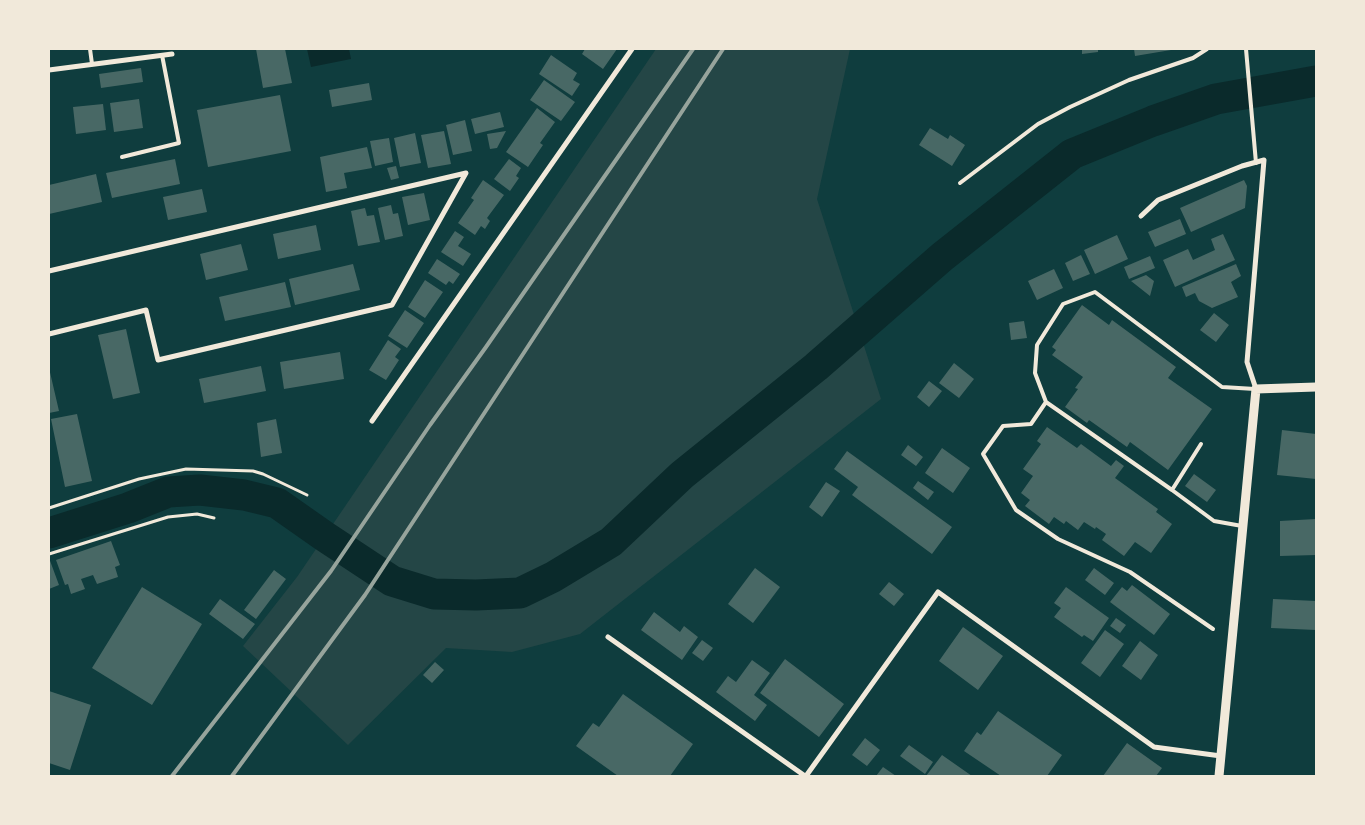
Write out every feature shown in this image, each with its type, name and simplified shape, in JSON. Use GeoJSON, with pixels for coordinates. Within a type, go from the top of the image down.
{"type":"FeatureCollection","features":[{"type":"Feature","properties":{"kind":"street"},"geometry":{"type":"LineString","coordinates":[[372,421],[632,49]]}},
{"type":"Feature","properties":{"kind":"street"},"geometry":{"type":"LineString","coordinates":[[49,70],[172,54]]}},
{"type":"Feature","properties":{"kind":"street"},"geometry":{"type":"LineString","coordinates":[[1141,216],[1158,200],[1242,166],[1264,160],[1247,362],[1256,389],[1219,776]]}},
{"type":"Feature","properties":{"kind":"street"},"geometry":{"type":"LineString","coordinates":[[49,271],[466,173],[392,304],[158,360],[146,310],[49,334]]}},
{"type":"Feature","properties":{"kind":"street"},"geometry":{"type":"LineString","coordinates":[[1256,389],[1316,387]]}},
{"type":"Feature","properties":{"kind":"street"},"geometry":{"type":"LineString","coordinates":[[608,637],[805,776],[938,592],[1154,747],[1221,756]]}},
{"type":"Feature","properties":{"kind":"lane"},"geometry":{"type":"LineString","coordinates":[[90,49],[92,64]]}},
{"type":"Feature","properties":{"kind":"lane"},"geometry":{"type":"LineString","coordinates":[[960,183],[1046,120],[1129,80],[1193,58],[1206,49]]}},
{"type":"Feature","properties":{"kind":"lane"},"geometry":{"type":"LineString","coordinates":[[1246,51],[1256,163]]}},
{"type":"Feature","properties":{"kind":"lane"},"geometry":{"type":"LineString","coordinates":[[122,158],[179,143],[162,56]]}},
{"type":"Feature","properties":{"kind":"lane"},"geometry":{"type":"LineString","coordinates":[[1242,526],[1214,522],[1172,490],[1046,402],[1035,373],[1037,345],[1063,304],[1094,292],[1222,387],[1256,389]]}},
{"type":"Feature","properties":{"kind":"lane"},"geometry":{"type":"LineString","coordinates":[[1046,402],[1031,424],[1004,426],[984,454],[1016,510],[1058,539],[1130,572],[1213,629]]}},
{"type":"Feature","properties":{"kind":"lane"},"geometry":{"type":"LineString","coordinates":[[1172,490],[1201,444]]}},
{"type":"Feature","properties":{"kind":"path"},"geometry":{"type":"LineString","coordinates":[[49,508],[139,479],[186,469],[253,471],[307,495]]}},
{"type":"Feature","properties":{"kind":"path"},"geometry":{"type":"LineString","coordinates":[[49,554],[168,516],[197,514],[214,518]]}},
{"type":"Feature","properties":{"kind":"shaded area"},"geometry":{"type":"Polygon","coordinates":[[[307,49],[349,49],[351,59],[311,67],[307,49]]]}},
{"type":"Feature","properties":{"kind":"shaded area"},"geometry":{"type":"Polygon","coordinates":[[[656,49],[850,49],[817,199],[881,399],[580,634],[512,652],[446,648],[348,745],[243,646],[297,577],[656,49]]]}},
{"type":"Feature","properties":{"kind":"building"},"geometry":{"type":"Polygon","coordinates":[[[256,49],[285,49],[292,83],[263,88],[256,49]]]}},
{"type":"Feature","properties":{"kind":"building"},"geometry":{"type":"Polygon","coordinates":[[[585,49],[617,49],[603,69],[582,54],[585,49]]]}},
{"type":"Feature","properties":{"kind":"building"},"geometry":{"type":"Polygon","coordinates":[[[1082,49],[1098,49],[1098,52],[1082,54],[1082,49]]]}},
{"type":"Feature","properties":{"kind":"building"},"geometry":{"type":"Polygon","coordinates":[[[1134,49],[1170,49],[1171,50],[1135,56],[1134,49]]]}},
{"type":"Feature","properties":{"kind":"building"},"geometry":{"type":"Polygon","coordinates":[[[551,55],[577,73],[573,80],[580,84],[572,96],[539,74],[551,55]]]}},
{"type":"Feature","properties":{"kind":"building"},"geometry":{"type":"Polygon","coordinates":[[[141,68],[143,82],[101,88],[99,74],[141,68]]]}},
{"type":"Feature","properties":{"kind":"building"},"geometry":{"type":"Polygon","coordinates":[[[544,80],[575,102],[561,121],[530,100],[544,80]]]}},
{"type":"Feature","properties":{"kind":"building"},"geometry":{"type":"Polygon","coordinates":[[[369,83],[372,100],[332,107],[329,90],[369,83]]]}},
{"type":"Feature","properties":{"kind":"building"},"geometry":{"type":"Polygon","coordinates":[[[280,95],[291,151],[208,167],[197,110],[280,95]]]}},
{"type":"Feature","properties":{"kind":"building"},"geometry":{"type":"Polygon","coordinates":[[[139,99],[143,128],[114,132],[110,103],[139,99]]]}},
{"type":"Feature","properties":{"kind":"building"},"geometry":{"type":"Polygon","coordinates":[[[103,104],[106,130],[76,134],[73,107],[103,104]]]}},
{"type":"Feature","properties":{"kind":"building"},"geometry":{"type":"Polygon","coordinates":[[[537,108],[555,122],[540,143],[543,145],[528,167],[506,152],[537,108]]]}},
{"type":"Feature","properties":{"kind":"building"},"geometry":{"type":"Polygon","coordinates":[[[500,112],[504,127],[475,134],[471,119],[500,112]]]}},
{"type":"Feature","properties":{"kind":"building"},"geometry":{"type":"Polygon","coordinates":[[[465,120],[472,151],[453,155],[446,125],[465,120]]]}},
{"type":"Feature","properties":{"kind":"building"},"geometry":{"type":"Polygon","coordinates":[[[930,128],[948,139],[950,135],[965,145],[952,166],[919,145],[930,128]]]}},
{"type":"Feature","properties":{"kind":"building"},"geometry":{"type":"Polygon","coordinates":[[[444,131],[451,164],[428,168],[421,135],[444,131]]]}},
{"type":"Feature","properties":{"kind":"building"},"geometry":{"type":"Polygon","coordinates":[[[506,131],[497,148],[490,149],[487,134],[506,131]]]}},
{"type":"Feature","properties":{"kind":"building"},"geometry":{"type":"Polygon","coordinates":[[[415,133],[421,163],[400,167],[394,138],[415,133]]]}},
{"type":"Feature","properties":{"kind":"building"},"geometry":{"type":"Polygon","coordinates":[[[389,138],[393,162],[375,166],[370,141],[389,138]]]}},
{"type":"Feature","properties":{"kind":"building"},"geometry":{"type":"Polygon","coordinates":[[[367,147],[372,168],[344,173],[347,188],[326,192],[320,157],[367,147]]]}},
{"type":"Feature","properties":{"kind":"building"},"geometry":{"type":"Polygon","coordinates":[[[175,159],[180,184],[112,198],[106,173],[175,159]]]}},
{"type":"Feature","properties":{"kind":"building"},"geometry":{"type":"Polygon","coordinates":[[[509,159],[521,168],[516,176],[519,178],[510,191],[494,179],[509,159]]]}},
{"type":"Feature","properties":{"kind":"building"},"geometry":{"type":"Polygon","coordinates":[[[396,166],[399,178],[391,180],[387,168],[396,166]]]}},
{"type":"Feature","properties":{"kind":"building"},"geometry":{"type":"Polygon","coordinates":[[[96,174],[102,202],[49,214],[49,185],[96,174]]]}},
{"type":"Feature","properties":{"kind":"building"},"geometry":{"type":"Polygon","coordinates":[[[483,180],[504,195],[487,218],[490,221],[485,229],[481,226],[475,235],[458,223],[474,200],[471,198],[483,180]]]}},
{"type":"Feature","properties":{"kind":"building"},"geometry":{"type":"Polygon","coordinates":[[[1244,180],[1247,186],[1245,208],[1191,232],[1180,208],[1244,180]]]}},
{"type":"Feature","properties":{"kind":"building"},"geometry":{"type":"Polygon","coordinates":[[[202,189],[207,212],[168,220],[163,197],[202,189]]]}},
{"type":"Feature","properties":{"kind":"building"},"geometry":{"type":"Polygon","coordinates":[[[424,193],[430,220],[408,225],[402,197],[424,193]]]}},
{"type":"Feature","properties":{"kind":"building"},"geometry":{"type":"Polygon","coordinates":[[[391,205],[393,214],[398,213],[403,236],[385,240],[378,208],[391,205]]]}},
{"type":"Feature","properties":{"kind":"building"},"geometry":{"type":"Polygon","coordinates":[[[365,208],[367,216],[374,215],[380,242],[358,246],[351,211],[365,208]]]}},
{"type":"Feature","properties":{"kind":"building"},"geometry":{"type":"Polygon","coordinates":[[[1180,219],[1186,234],[1155,247],[1148,232],[1180,219]]]}},
{"type":"Feature","properties":{"kind":"building"},"geometry":{"type":"Polygon","coordinates":[[[316,225],[321,250],[278,259],[273,234],[316,225]]]}},
{"type":"Feature","properties":{"kind":"building"},"geometry":{"type":"Polygon","coordinates":[[[455,231],[464,237],[458,246],[471,254],[463,266],[441,252],[455,231]]]}},
{"type":"Feature","properties":{"kind":"building"},"geometry":{"type":"Polygon","coordinates":[[[1223,234],[1235,260],[1175,287],[1163,260],[1188,249],[1193,260],[1215,250],[1211,239],[1223,234]]]}},
{"type":"Feature","properties":{"kind":"building"},"geometry":{"type":"Polygon","coordinates":[[[1117,235],[1128,259],[1095,274],[1084,250],[1117,235]]]}},
{"type":"Feature","properties":{"kind":"building"},"geometry":{"type":"Polygon","coordinates":[[[241,244],[248,270],[206,280],[200,254],[241,244]]]}},
{"type":"Feature","properties":{"kind":"building"},"geometry":{"type":"Polygon","coordinates":[[[1081,255],[1090,274],[1073,281],[1065,263],[1081,255]]]}},
{"type":"Feature","properties":{"kind":"building"},"geometry":{"type":"Polygon","coordinates":[[[1150,256],[1155,268],[1129,279],[1124,267],[1150,256]]]}},
{"type":"Feature","properties":{"kind":"building"},"geometry":{"type":"Polygon","coordinates":[[[437,259],[460,274],[453,284],[449,281],[446,285],[428,273],[437,259]]]}},
{"type":"Feature","properties":{"kind":"building"},"geometry":{"type":"Polygon","coordinates":[[[353,264],[360,290],[295,305],[289,279],[353,264]]]}},
{"type":"Feature","properties":{"kind":"building"},"geometry":{"type":"Polygon","coordinates":[[[1236,264],[1241,276],[1231,282],[1238,297],[1212,308],[1199,301],[1195,293],[1186,297],[1182,287],[1236,264]]]}},
{"type":"Feature","properties":{"kind":"building"},"geometry":{"type":"Polygon","coordinates":[[[1054,269],[1063,288],[1037,300],[1028,281],[1054,269]]]}},
{"type":"Feature","properties":{"kind":"building"},"geometry":{"type":"Polygon","coordinates":[[[1146,275],[1154,281],[1150,296],[1131,281],[1146,275]]]}},
{"type":"Feature","properties":{"kind":"building"},"geometry":{"type":"Polygon","coordinates":[[[425,280],[443,292],[425,318],[408,307],[425,280]]]}},
{"type":"Feature","properties":{"kind":"building"},"geometry":{"type":"Polygon","coordinates":[[[285,282],[291,307],[225,321],[219,297],[285,282]]]}},
{"type":"Feature","properties":{"kind":"building"},"geometry":{"type":"Polygon","coordinates":[[[1082,305],[1109,325],[1112,320],[1176,367],[1168,378],[1212,409],[1168,470],[1130,442],[1127,447],[1089,420],[1087,423],[1065,407],[1078,389],[1075,388],[1083,377],[1052,355],[1056,350],[1052,347],[1082,305]]]}},
{"type":"Feature","properties":{"kind":"building"},"geometry":{"type":"Polygon","coordinates":[[[405,310],[424,323],[407,348],[388,336],[405,310]]]}},
{"type":"Feature","properties":{"kind":"building"},"geometry":{"type":"Polygon","coordinates":[[[1214,313],[1229,325],[1216,342],[1200,330],[1214,313]]]}},
{"type":"Feature","properties":{"kind":"building"},"geometry":{"type":"Polygon","coordinates":[[[1024,321],[1027,338],[1011,340],[1009,323],[1024,321]]]}},
{"type":"Feature","properties":{"kind":"building"},"geometry":{"type":"Polygon","coordinates":[[[126,329],[140,393],[113,399],[98,335],[126,329]]]}},
{"type":"Feature","properties":{"kind":"building"},"geometry":{"type":"Polygon","coordinates":[[[388,340],[401,349],[395,357],[399,360],[386,380],[369,370],[388,340]]]}},
{"type":"Feature","properties":{"kind":"building"},"geometry":{"type":"Polygon","coordinates":[[[340,352],[344,379],[284,389],[280,362],[340,352]]]}},
{"type":"Feature","properties":{"kind":"building"},"geometry":{"type":"Polygon","coordinates":[[[954,363],[974,379],[959,398],[939,383],[954,363]]]}},
{"type":"Feature","properties":{"kind":"building"},"geometry":{"type":"Polygon","coordinates":[[[261,366],[266,391],[204,403],[199,379],[261,366]]]}},
{"type":"Feature","properties":{"kind":"building"},"geometry":{"type":"Polygon","coordinates":[[[49,368],[59,411],[49,413],[49,368]]]}},
{"type":"Feature","properties":{"kind":"building"},"geometry":{"type":"Polygon","coordinates":[[[929,381],[942,391],[929,407],[917,397],[929,381]]]}},
{"type":"Feature","properties":{"kind":"building"},"geometry":{"type":"Polygon","coordinates":[[[77,414],[92,481],[65,487],[51,419],[77,414]]]}},
{"type":"Feature","properties":{"kind":"building"},"geometry":{"type":"Polygon","coordinates":[[[276,419],[282,453],[261,457],[257,423],[276,419]]]}},
{"type":"Feature","properties":{"kind":"building"},"geometry":{"type":"Polygon","coordinates":[[[1047,427],[1077,448],[1081,444],[1111,466],[1116,460],[1124,466],[1115,478],[1158,509],[1156,512],[1172,524],[1151,553],[1135,542],[1124,556],[1102,540],[1106,534],[1096,527],[1095,529],[1084,522],[1078,530],[1066,521],[1064,524],[1054,517],[1049,524],[1025,506],[1030,500],[1021,493],[1033,476],[1023,469],[1041,444],[1037,441],[1047,427]]]}},
{"type":"Feature","properties":{"kind":"building"},"geometry":{"type":"Polygon","coordinates":[[[1282,430],[1316,434],[1316,479],[1277,475],[1282,430]]]}},
{"type":"Feature","properties":{"kind":"building"},"geometry":{"type":"Polygon","coordinates":[[[908,445],[923,457],[916,466],[901,455],[908,445]]]}},
{"type":"Feature","properties":{"kind":"building"},"geometry":{"type":"Polygon","coordinates":[[[942,448],[970,468],[953,493],[925,473],[942,448]]]}},
{"type":"Feature","properties":{"kind":"building"},"geometry":{"type":"Polygon","coordinates":[[[847,451],[952,527],[932,554],[852,495],[858,487],[834,469],[847,451]]]}},
{"type":"Feature","properties":{"kind":"building"},"geometry":{"type":"Polygon","coordinates":[[[1194,474],[1216,490],[1207,502],[1185,486],[1194,474]]]}},
{"type":"Feature","properties":{"kind":"building"},"geometry":{"type":"Polygon","coordinates":[[[918,481],[934,492],[928,500],[913,488],[918,481]]]}},
{"type":"Feature","properties":{"kind":"building"},"geometry":{"type":"Polygon","coordinates":[[[826,482],[840,491],[822,517],[809,507],[826,482]]]}},
{"type":"Feature","properties":{"kind":"building"},"geometry":{"type":"Polygon","coordinates":[[[1316,519],[1316,555],[1280,556],[1280,521],[1316,519]]]}},
{"type":"Feature","properties":{"kind":"building"},"geometry":{"type":"Polygon","coordinates":[[[111,541],[120,565],[115,567],[118,577],[97,584],[93,575],[81,579],[85,589],[71,594],[68,584],[65,585],[56,560],[111,541]]]}},
{"type":"Feature","properties":{"kind":"building"},"geometry":{"type":"Polygon","coordinates":[[[49,558],[59,585],[49,589],[49,558]]]}},
{"type":"Feature","properties":{"kind":"building"},"geometry":{"type":"Polygon","coordinates":[[[755,568],[780,587],[753,623],[728,604],[755,568]]]}},
{"type":"Feature","properties":{"kind":"building"},"geometry":{"type":"Polygon","coordinates":[[[1094,568],[1114,583],[1105,595],[1085,580],[1094,568]]]}},
{"type":"Feature","properties":{"kind":"building"},"geometry":{"type":"Polygon","coordinates":[[[274,570],[286,579],[256,619],[244,610],[274,570]]]}},
{"type":"Feature","properties":{"kind":"building"},"geometry":{"type":"Polygon","coordinates":[[[889,582],[904,594],[894,606],[879,594],[889,582]]]}},
{"type":"Feature","properties":{"kind":"building"},"geometry":{"type":"Polygon","coordinates":[[[1132,585],[1170,614],[1154,635],[1110,602],[1122,587],[1127,591],[1132,585]]]}},
{"type":"Feature","properties":{"kind":"building"},"geometry":{"type":"Polygon","coordinates":[[[142,587],[202,624],[152,705],[92,668],[142,587]]]}},
{"type":"Feature","properties":{"kind":"building"},"geometry":{"type":"Polygon","coordinates":[[[1066,587],[1109,618],[1093,641],[1084,635],[1082,637],[1054,617],[1061,608],[1054,603],[1066,587]]]}},
{"type":"Feature","properties":{"kind":"building"},"geometry":{"type":"Polygon","coordinates":[[[220,599],[255,624],[243,639],[209,614],[220,599]]]}},
{"type":"Feature","properties":{"kind":"building"},"geometry":{"type":"Polygon","coordinates":[[[1273,599],[1316,601],[1316,630],[1271,628],[1273,599]]]}},
{"type":"Feature","properties":{"kind":"building"},"geometry":{"type":"Polygon","coordinates":[[[654,612],[680,632],[684,626],[698,637],[682,660],[641,630],[654,612]]]}},
{"type":"Feature","properties":{"kind":"building"},"geometry":{"type":"Polygon","coordinates":[[[1116,618],[1126,625],[1120,633],[1110,626],[1116,618]]]}},
{"type":"Feature","properties":{"kind":"building"},"geometry":{"type":"Polygon","coordinates":[[[963,627],[1003,656],[978,690],[939,661],[963,627]]]}},
{"type":"Feature","properties":{"kind":"building"},"geometry":{"type":"Polygon","coordinates":[[[1105,630],[1124,644],[1100,677],[1081,663],[1105,630]]]}},
{"type":"Feature","properties":{"kind":"building"},"geometry":{"type":"Polygon","coordinates":[[[702,640],[713,648],[703,661],[692,653],[702,640]]]}},
{"type":"Feature","properties":{"kind":"building"},"geometry":{"type":"Polygon","coordinates":[[[1140,641],[1158,655],[1141,680],[1122,666],[1140,641]]]}},
{"type":"Feature","properties":{"kind":"building"},"geometry":{"type":"Polygon","coordinates":[[[785,659],[844,704],[819,737],[760,693],[785,659]]]}},
{"type":"Feature","properties":{"kind":"building"},"geometry":{"type":"Polygon","coordinates":[[[752,660],[770,673],[754,695],[767,705],[755,721],[716,692],[728,676],[736,682],[752,660]]]}},
{"type":"Feature","properties":{"kind":"building"},"geometry":{"type":"Polygon","coordinates":[[[435,662],[444,670],[432,683],[423,675],[435,662]]]}},
{"type":"Feature","properties":{"kind":"building"},"geometry":{"type":"Polygon","coordinates":[[[49,691],[91,705],[70,770],[49,763],[49,691]]]}},
{"type":"Feature","properties":{"kind":"building"},"geometry":{"type":"Polygon","coordinates":[[[623,694],[693,744],[670,776],[618,776],[576,746],[593,723],[599,727],[623,694]]]}},
{"type":"Feature","properties":{"kind":"building"},"geometry":{"type":"Polygon","coordinates":[[[998,711],[1062,755],[1047,776],[1001,776],[964,751],[977,732],[981,735],[998,711]]]}},
{"type":"Feature","properties":{"kind":"building"},"geometry":{"type":"Polygon","coordinates":[[[865,738],[880,750],[867,766],[852,755],[865,738]]]}},
{"type":"Feature","properties":{"kind":"building"},"geometry":{"type":"Polygon","coordinates":[[[1127,743],[1162,768],[1156,776],[1103,776],[1127,743]]]}},
{"type":"Feature","properties":{"kind":"building"},"geometry":{"type":"Polygon","coordinates":[[[909,745],[933,762],[925,774],[900,756],[909,745]]]}},
{"type":"Feature","properties":{"kind":"building"},"geometry":{"type":"Polygon","coordinates":[[[942,755],[972,776],[926,776],[942,755]]]}},
{"type":"Feature","properties":{"kind":"building"},"geometry":{"type":"Polygon","coordinates":[[[883,767],[896,776],[876,776],[883,767]]]}},
{"type":"Feature","properties":{"kind":"waterway"},"geometry":{"type":"LineString","coordinates":[[49,533],[128,508],[168,492],[200,490],[244,495],[277,503],[392,581],[434,594],[520,593],[553,577],[611,542],[682,475],[816,367],[942,257],[1072,154],[1153,121],[1216,99],[1316,81]]}},
{"type":"Feature","properties":{"kind":"railway"},"geometry":{"type":"LineString","coordinates":[[172,776],[331,571],[430,425],[693,49]]}},
{"type":"Feature","properties":{"kind":"railway"},"geometry":{"type":"LineString","coordinates":[[232,776],[365,595],[723,49]]}}]}
